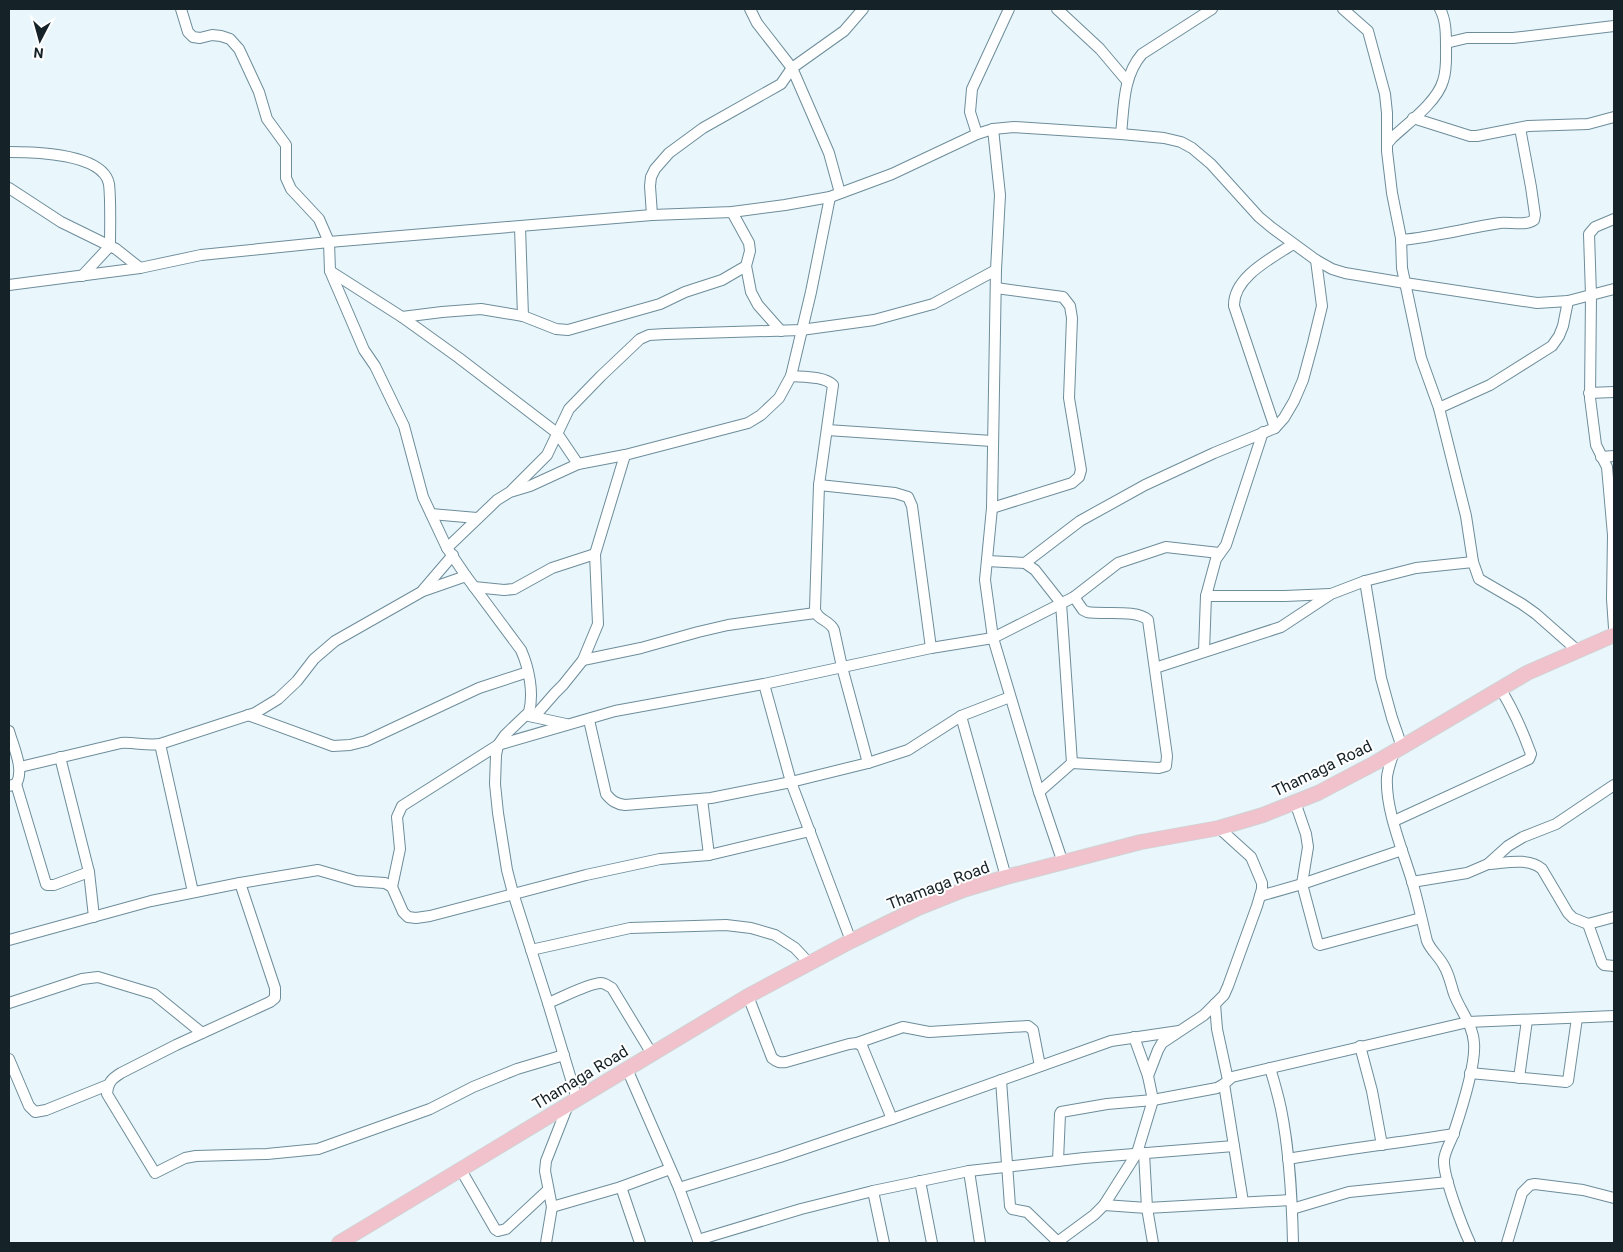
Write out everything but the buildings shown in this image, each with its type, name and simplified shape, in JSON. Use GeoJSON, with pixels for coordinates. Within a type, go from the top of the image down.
{"type":"FeatureCollection","features":[{"type":"Feature","properties":{"kind":"main road","name":"Thamaga Road"},"geometry":{"type":"LineString","coordinates":[[340,1243],[748,996],[918,908],[963,890],[1006,877],[1142,842],[1219,828],[1263,815],[1318,793],[1398,749],[1527,673],[1614,635]]}},
{"type":"Feature","properties":{"kind":"street"},"geometry":{"type":"LineString","coordinates":[[181,9],[188,32],[193,37],[221,36],[230,39],[239,49],[259,92],[267,119],[286,145],[286,178],[291,189],[318,219],[329,242],[330,271],[364,350],[375,366],[404,426],[423,497],[450,551],[466,576],[521,650],[526,660],[531,690],[530,716]]}},
{"type":"Feature","properties":{"kind":"street"},"geometry":{"type":"LineString","coordinates":[[423,590],[450,551],[477,518],[496,500],[510,492],[530,486],[578,464],[625,455],[748,422],[761,415],[779,398],[791,376],[835,195],[829,153],[792,68],[757,23],[750,9]]}},
{"type":"Feature","properties":{"kind":"street"},"geometry":{"type":"LineString","coordinates":[[652,214],[650,186],[652,177],[655,169],[670,153],[704,128],[780,86],[792,68],[844,31],[863,9]]}},
{"type":"Feature","properties":{"kind":"street"},"geometry":{"type":"LineString","coordinates":[[976,134],[970,112],[972,89],[1009,9]]}},
{"type":"Feature","properties":{"kind":"street"},"geometry":{"type":"LineString","coordinates":[[1057,9],[1100,49],[1127,81]]}},
{"type":"Feature","properties":{"kind":"street"},"geometry":{"type":"LineString","coordinates":[[1122,134],[1127,81],[1132,68],[1142,54],[1212,9]]}},
{"type":"Feature","properties":{"kind":"street"},"geometry":{"type":"LineString","coordinates":[[1343,9],[1364,26],[1370,36],[1375,62],[1385,94],[1387,151],[1392,193],[1401,240],[1400,258],[1422,358],[1439,408],[1467,524],[1473,562],[1479,579],[1536,614],[1578,651]]}},
{"type":"Feature","properties":{"kind":"street"},"geometry":{"type":"LineString","coordinates":[[1387,144],[1433,98],[1443,81],[1446,43],[1445,22],[1440,9]]}},
{"type":"Feature","properties":{"kind":"street"},"geometry":{"type":"LineString","coordinates":[[1446,43],[1467,38],[1513,38],[1614,26]]}},
{"type":"Feature","properties":{"kind":"street"},"geometry":{"type":"LineString","coordinates":[[1413,118],[1470,136],[1477,136],[1540,125],[1588,124],[1614,117]]}},
{"type":"Feature","properties":{"kind":"street"},"geometry":{"type":"LineString","coordinates":[[9,285],[140,268],[201,255],[652,214],[732,212],[785,205],[835,195],[892,174],[976,134],[993,129],[1014,127],[1122,134],[1164,138],[1181,142],[1192,148],[1211,164],[1259,217],[1293,244],[1332,269],[1522,302],[1549,304],[1614,289]]}},
{"type":"Feature","properties":{"kind":"street"},"geometry":{"type":"LineString","coordinates":[[1401,240],[1498,224],[1528,223],[1534,220],[1531,187],[1520,128]]}},
{"type":"Feature","properties":{"kind":"street"},"geometry":{"type":"LineString","coordinates":[[993,129],[1000,190],[996,270],[992,508],[985,580],[993,638],[1039,792],[1063,863]]}},
{"type":"Feature","properties":{"kind":"street"},"geometry":{"type":"LineString","coordinates":[[9,152],[58,155],[86,162],[101,170],[108,182],[110,246],[82,276]]}},
{"type":"Feature","properties":{"kind":"street"},"geometry":{"type":"LineString","coordinates":[[9,188],[61,222],[110,246],[140,268]]}},
{"type":"Feature","properties":{"kind":"street"},"geometry":{"type":"LineString","coordinates":[[732,212],[750,243],[746,266],[750,292],[754,300],[781,331]]}},
{"type":"Feature","properties":{"kind":"street"},"geometry":{"type":"LineString","coordinates":[[1614,219],[1595,227],[1589,234],[1591,295],[1589,393],[1596,444],[1607,467],[1613,535],[1612,599],[1614,628]]}},
{"type":"Feature","properties":{"kind":"street"},"geometry":{"type":"LineString","coordinates":[[520,226],[523,316]]}},
{"type":"Feature","properties":{"kind":"street"},"geometry":{"type":"LineString","coordinates":[[1275,428],[1234,306],[1234,299],[1241,283],[1248,276],[1293,244]]}},
{"type":"Feature","properties":{"kind":"street"},"geometry":{"type":"LineString","coordinates":[[1025,563],[1080,521],[1145,486],[1214,453],[1275,428],[1284,418],[1294,401],[1303,380],[1313,343],[1322,300],[1316,260]]}},
{"type":"Feature","properties":{"kind":"street"},"geometry":{"type":"LineString","coordinates":[[402,317],[481,309],[523,316],[556,329],[568,330],[660,304],[673,297],[722,280],[746,266]]}},
{"type":"Feature","properties":{"kind":"street"},"geometry":{"type":"LineString","coordinates":[[510,492],[547,455],[569,409],[640,339],[666,334],[801,330],[874,320],[933,304],[996,270]]}},
{"type":"Feature","properties":{"kind":"street"},"geometry":{"type":"LineString","coordinates":[[330,271],[402,317],[557,433],[578,464]]}},
{"type":"Feature","properties":{"kind":"street"},"geometry":{"type":"LineString","coordinates":[[992,508],[1072,483],[1078,477],[1081,470],[1069,398],[1072,318],[1070,306],[1063,296],[996,288]]}},
{"type":"Feature","properties":{"kind":"street"},"geometry":{"type":"LineString","coordinates":[[1439,408],[1490,385],[1552,346],[1564,326],[1568,301]]}},
{"type":"Feature","properties":{"kind":"street"},"geometry":{"type":"LineString","coordinates":[[791,376],[824,380],[833,385],[819,485],[815,613]]}},
{"type":"Feature","properties":{"kind":"street"},"geometry":{"type":"LineString","coordinates":[[1589,393],[1614,392]]}},
{"type":"Feature","properties":{"kind":"street"},"geometry":{"type":"LineString","coordinates":[[826,430],[992,441]]}},
{"type":"Feature","properties":{"kind":"street"},"geometry":{"type":"LineString","coordinates":[[1204,651],[1206,596],[1216,559],[1226,545],[1263,432]]}},
{"type":"Feature","properties":{"kind":"street"},"geometry":{"type":"LineString","coordinates":[[546,1243],[552,1207],[545,1170],[546,1161],[572,1102],[564,1055],[507,870],[495,784],[496,755],[498,745],[504,735],[530,716],[564,686],[584,660],[598,624],[595,554],[625,455]]}},
{"type":"Feature","properties":{"kind":"street"},"geometry":{"type":"LineString","coordinates":[[1601,457],[1614,456]]}},
{"type":"Feature","properties":{"kind":"street"},"geometry":{"type":"LineString","coordinates":[[819,485],[895,493],[908,497],[912,506],[931,648]]}},
{"type":"Feature","properties":{"kind":"street"},"geometry":{"type":"LineString","coordinates":[[431,514],[477,518]]}},
{"type":"Feature","properties":{"kind":"street"},"geometry":{"type":"LineString","coordinates":[[810,831],[709,855],[660,859],[586,875],[416,918],[408,917],[403,912],[392,887],[400,849],[396,817],[402,806],[498,745],[615,711],[764,684],[931,648],[993,638],[1074,597],[1113,565],[1161,548],[1172,547],[1219,553]]}},
{"type":"Feature","properties":{"kind":"street"},"geometry":{"type":"LineString","coordinates":[[474,587],[514,589],[552,568],[595,554]]}},
{"type":"Feature","properties":{"kind":"street"},"geometry":{"type":"LineString","coordinates":[[987,561],[1025,563],[1035,570],[1061,603],[1072,763]]}},
{"type":"Feature","properties":{"kind":"street"},"geometry":{"type":"LineString","coordinates":[[1154,668],[1281,627],[1331,594],[1365,581],[1416,568],[1473,562]]}},
{"type":"Feature","properties":{"kind":"street"},"geometry":{"type":"LineString","coordinates":[[20,767],[121,743],[160,744],[255,713],[278,699],[297,681],[314,659],[335,641],[423,590],[466,576]]}},
{"type":"Feature","properties":{"kind":"street"},"geometry":{"type":"LineString","coordinates":[[1365,581],[1381,678],[1398,749],[1387,779],[1389,802],[1427,941],[1445,967],[1455,996],[1468,1022],[1474,1042],[1470,1073],[1454,1134],[1445,1154],[1444,1163],[1448,1182],[1464,1231],[1470,1243]]}},
{"type":"Feature","properties":{"kind":"street"},"geometry":{"type":"LineString","coordinates":[[1206,596],[1331,594]]}},
{"type":"Feature","properties":{"kind":"street"},"geometry":{"type":"LineString","coordinates":[[1039,792],[1072,763],[1159,768],[1166,766],[1167,756],[1148,620],[1130,614],[1087,612],[1083,610],[1074,597]]}},
{"type":"Feature","properties":{"kind":"street"},"geometry":{"type":"LineString","coordinates":[[584,660],[641,648],[705,630],[815,613],[832,624],[868,763]]}},
{"type":"Feature","properties":{"kind":"street"},"geometry":{"type":"LineString","coordinates":[[248,715],[334,746],[350,745],[366,741],[479,688],[528,672]]}},
{"type":"Feature","properties":{"kind":"street"},"geometry":{"type":"LineString","coordinates":[[764,684],[791,782],[851,941]]}},
{"type":"Feature","properties":{"kind":"street"},"geometry":{"type":"LineString","coordinates":[[1394,821],[1529,759],[1531,754],[1515,712],[1500,688]]}},
{"type":"Feature","properties":{"kind":"street"},"geometry":{"type":"LineString","coordinates":[[589,720],[606,794],[611,800],[625,805],[702,799],[791,782],[868,763],[908,750],[961,716],[1010,697]]}},
{"type":"Feature","properties":{"kind":"street"},"geometry":{"type":"LineString","coordinates":[[530,716],[567,724]]}},
{"type":"Feature","properties":{"kind":"street"},"geometry":{"type":"LineString","coordinates":[[961,716],[1006,877]]}},
{"type":"Feature","properties":{"kind":"street"},"geometry":{"type":"LineString","coordinates":[[9,731],[20,767],[19,779],[12,785],[46,884],[54,885],[89,872]]}},
{"type":"Feature","properties":{"kind":"street"},"geometry":{"type":"LineString","coordinates":[[160,744],[193,892]]}},
{"type":"Feature","properties":{"kind":"street"},"geometry":{"type":"LineString","coordinates":[[60,758],[89,872],[94,916]]}},
{"type":"Feature","properties":{"kind":"street"},"geometry":{"type":"LineString","coordinates":[[1412,882],[1467,873],[1488,864],[1508,846],[1523,837],[1556,824],[1614,785]]}},
{"type":"Feature","properties":{"kind":"street"},"geometry":{"type":"LineString","coordinates":[[702,799],[709,855]]}},
{"type":"Feature","properties":{"kind":"street"},"geometry":{"type":"LineString","coordinates":[[1295,802],[1306,834],[1308,847],[1302,884],[1317,942],[1320,944],[1421,918]]}},
{"type":"Feature","properties":{"kind":"street"},"geometry":{"type":"LineString","coordinates":[[1148,1076],[1162,1043],[1204,1014],[1224,995],[1260,896],[1262,883],[1251,857],[1219,828]]}},
{"type":"Feature","properties":{"kind":"street"},"geometry":{"type":"LineString","coordinates":[[1260,896],[1302,884],[1402,850]]}},
{"type":"Feature","properties":{"kind":"street"},"geometry":{"type":"LineString","coordinates":[[1488,864],[1530,862],[1537,864],[1573,918],[1588,924],[1614,917]]}},
{"type":"Feature","properties":{"kind":"street"},"geometry":{"type":"LineString","coordinates":[[9,940],[151,901],[318,870],[356,881],[385,883],[392,887]]}},
{"type":"Feature","properties":{"kind":"street"},"geometry":{"type":"LineString","coordinates":[[240,883],[276,988],[275,998],[121,1073],[113,1078],[108,1085],[107,1094],[155,1173],[186,1158],[196,1156],[267,1154],[318,1149],[430,1110],[473,1087],[517,1069],[564,1055]]}},
{"type":"Feature","properties":{"kind":"street"},"geometry":{"type":"LineString","coordinates":[[1588,924],[1602,963],[1614,966]]}},
{"type":"Feature","properties":{"kind":"street"},"geometry":{"type":"LineString","coordinates":[[531,950],[630,928],[726,925],[751,928],[775,935],[795,948],[809,963]]}},
{"type":"Feature","properties":{"kind":"street"},"geometry":{"type":"LineString","coordinates":[[9,1003],[82,979],[98,977],[154,994],[202,1033]]}},
{"type":"Feature","properties":{"kind":"street"},"geometry":{"type":"LineString","coordinates":[[548,1003],[592,985],[602,983],[607,985],[612,988],[652,1054]]}},
{"type":"Feature","properties":{"kind":"street"},"geometry":{"type":"LineString","coordinates":[[748,996],[772,1058],[780,1063],[857,1043],[903,1027],[929,1032],[1028,1026],[1033,1030],[1040,1066]]}},
{"type":"Feature","properties":{"kind":"street"},"geometry":{"type":"LineString","coordinates":[[1215,1004],[1217,1029],[1243,1202]]}},
{"type":"Feature","properties":{"kind":"street"},"geometry":{"type":"LineString","coordinates":[[1058,1161],[1060,1114],[1062,1112],[1107,1104],[1154,1100],[1217,1088],[1232,1077],[1468,1022],[1614,1016]]}},
{"type":"Feature","properties":{"kind":"street"},"geometry":{"type":"LineString","coordinates":[[1470,1073],[1568,1081],[1577,1018]]}},
{"type":"Feature","properties":{"kind":"street"},"geometry":{"type":"LineString","coordinates":[[1519,1078],[1527,1020]]}},
{"type":"Feature","properties":{"kind":"street"},"geometry":{"type":"LineString","coordinates":[[679,1188],[780,1157],[892,1119],[1111,1041],[1179,1031]]}},
{"type":"Feature","properties":{"kind":"street"},"geometry":{"type":"LineString","coordinates":[[1134,1037],[1148,1076],[1154,1100],[1141,1153],[1146,1208],[1153,1243]]}},
{"type":"Feature","properties":{"kind":"street"},"geometry":{"type":"LineString","coordinates":[[857,1043],[864,1050],[892,1119]]}},
{"type":"Feature","properties":{"kind":"street"},"geometry":{"type":"LineString","coordinates":[[1360,1046],[1372,1091],[1382,1145]]}},
{"type":"Feature","properties":{"kind":"street"},"geometry":{"type":"LineString","coordinates":[[9,1059],[29,1106],[35,1112],[46,1110],[108,1085]]}},
{"type":"Feature","properties":{"kind":"street"},"geometry":{"type":"LineString","coordinates":[[1270,1068],[1281,1109],[1288,1159],[1293,1243]]}},
{"type":"Feature","properties":{"kind":"street"},"geometry":{"type":"LineString","coordinates":[[627,1069],[679,1188],[698,1242],[801,1209],[872,1191],[969,1171],[1141,1153],[1234,1146]]}},
{"type":"Feature","properties":{"kind":"street"},"geometry":{"type":"LineString","coordinates":[[1001,1080],[1010,1208],[1026,1212],[1057,1243],[1104,1205],[1141,1153]]}},
{"type":"Feature","properties":{"kind":"street"},"geometry":{"type":"LineString","coordinates":[[1288,1159],[1454,1134]]}},
{"type":"Feature","properties":{"kind":"street"},"geometry":{"type":"LineString","coordinates":[[552,1207],[621,1187],[670,1169]]}},
{"type":"Feature","properties":{"kind":"street"},"geometry":{"type":"LineString","coordinates":[[461,1170],[498,1231],[506,1229],[548,1190]]}},
{"type":"Feature","properties":{"kind":"street"},"geometry":{"type":"LineString","coordinates":[[969,1171],[980,1243]]}},
{"type":"Feature","properties":{"kind":"street"},"geometry":{"type":"LineString","coordinates":[[920,1181],[932,1243]]}},
{"type":"Feature","properties":{"kind":"street"},"geometry":{"type":"LineString","coordinates":[[1104,1205],[1146,1208],[1243,1202],[1291,1204],[1349,1192],[1448,1182]]}},
{"type":"Feature","properties":{"kind":"street"},"geometry":{"type":"LineString","coordinates":[[1507,1243],[1522,1193],[1530,1185],[1583,1190],[1614,1198]]}},
{"type":"Feature","properties":{"kind":"street"},"geometry":{"type":"LineString","coordinates":[[621,1187],[640,1243]]}},
{"type":"Feature","properties":{"kind":"street"},"geometry":{"type":"LineString","coordinates":[[872,1191],[884,1243]]}}]}
